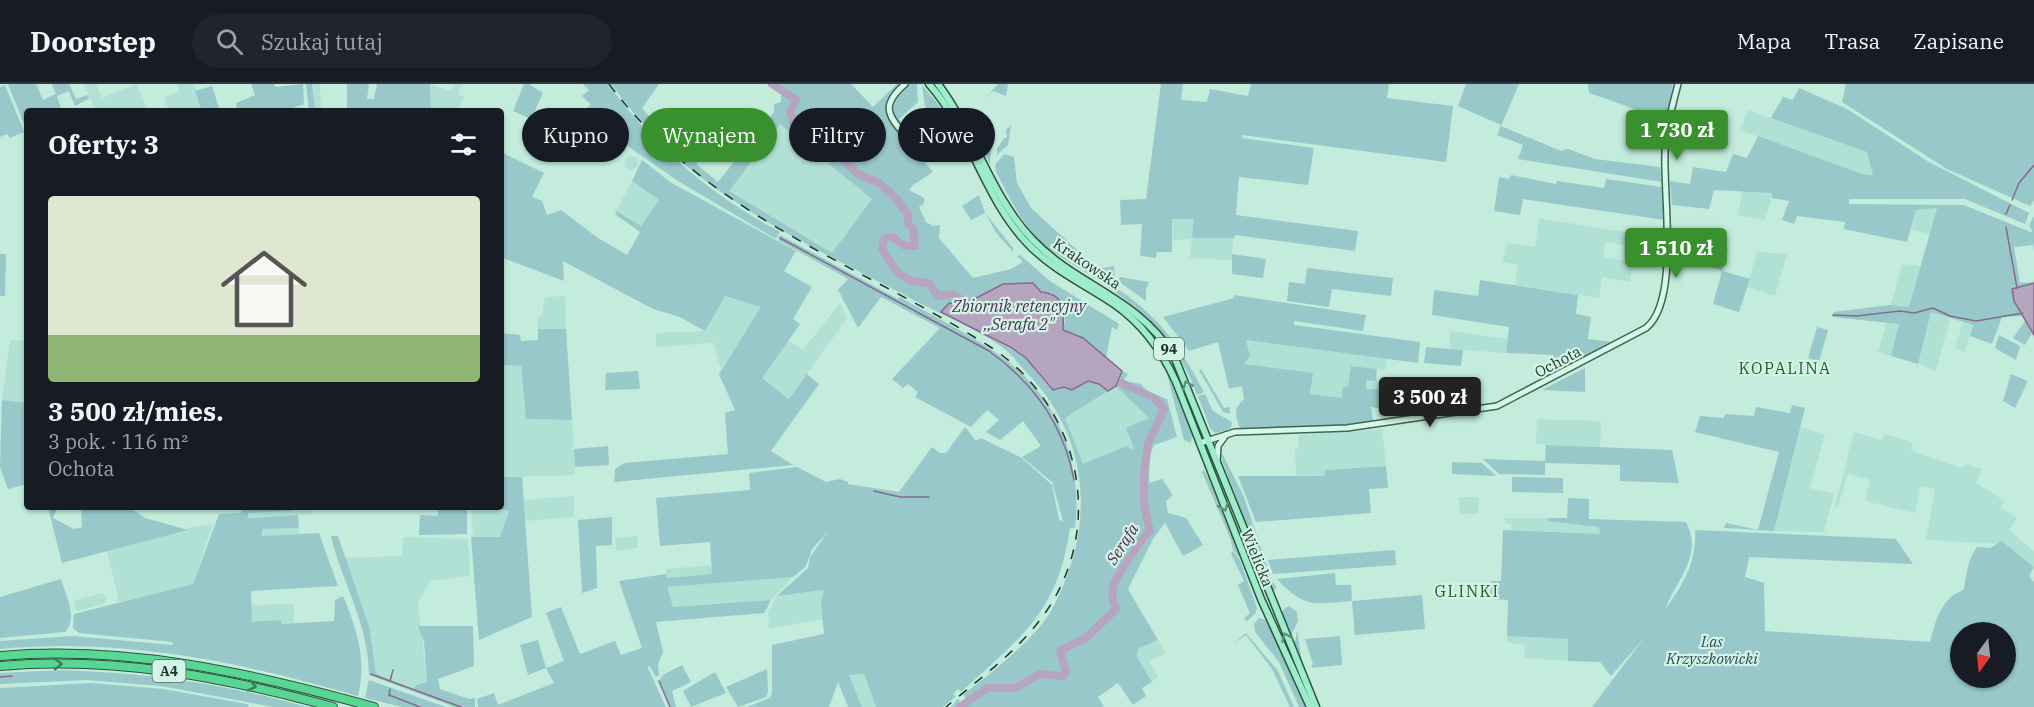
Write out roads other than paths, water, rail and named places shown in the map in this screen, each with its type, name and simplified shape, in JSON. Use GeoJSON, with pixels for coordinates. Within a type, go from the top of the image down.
{"type":"FeatureCollection","features":[{"type":"Feature","properties":{"kind":"highway","name":"A4"},"geometry":{"type":"LineString","coordinates":[[0,656],[79,654],[168,660],[255,676],[374,707]]}},
{"type":"Feature","properties":{"kind":"highway","name":"A4"},"geometry":{"type":"LineString","coordinates":[[0,666],[66,664],[154,669],[236,682],[333,707]]}},
{"type":"Feature","properties":{"kind":"main road","name":"Krakowska"},"geometry":{"type":"LineString","coordinates":[[928,84],[946,108]]}},
{"type":"Feature","properties":{"kind":"main road","name":"Krakowska"},"geometry":{"type":"LineString","coordinates":[[938,84],[959,116],[1008,208],[1028,235],[1050,255],[1134,310],[1162,338],[1180,368],[1217,463]]}},
{"type":"Feature","properties":{"kind":"main road","name":"Krakowska"},"geometry":{"type":"LineString","coordinates":[[977,162],[1009,220],[1032,248],[1058,269],[1115,305],[1148,334],[1169,366],[1189,415]]}},
{"type":"Feature","properties":{"kind":"main road","name":"Wielicka"},"geometry":{"type":"LineString","coordinates":[[1189,415],[1264,605],[1310,707]]}},
{"type":"Feature","properties":{"kind":"main road","name":"Wielicka"},"geometry":{"type":"LineString","coordinates":[[1217,463],[1316,707]]}},
{"type":"Feature","properties":{"kind":"street"},"geometry":{"type":"LineString","coordinates":[[898,126],[892,120],[889,111],[891,99],[905,84]]}},
{"type":"Feature","properties":{"kind":"street","name":"Ochota"},"geometry":{"type":"LineString","coordinates":[[1200,443],[1228,433],[1347,428],[1497,406],[1646,328],[1657,319],[1662,305],[1668,228],[1665,153],[1678,84]]}},
{"type":"Feature","properties":{"kind":"street"},"geometry":{"type":"LineString","coordinates":[[1217,463],[1218,446],[1228,433]]}},
{"type":"Feature","properties":{"kind":"water","name":"Zbiornik retencyjny ,,Serafa 2\""},"geometry":{"type":"Polygon","coordinates":[[[1033,283],[1041,292],[1049,293],[1059,300],[1063,310],[1063,330],[1083,338],[1122,371],[1116,386],[1108,391],[1099,384],[1088,381],[1072,390],[1064,387],[1053,390],[1026,358],[1010,347],[941,312],[949,303],[963,305],[1003,284],[1033,283]]]}},
{"type":"Feature","properties":{"kind":"water"},"geometry":{"type":"Polygon","coordinates":[[[2034,283],[2034,335],[2014,301],[2012,289],[2034,283]]]}},
{"type":"Feature","properties":{"kind":"waterway","name":"Serafa"},"geometry":{"type":"LineString","coordinates":[[772,84],[796,100],[790,112],[793,122],[811,141],[835,152],[858,174],[879,183],[893,195],[908,214],[908,223],[913,229],[915,246],[905,246],[890,237],[884,239],[882,249],[895,270],[905,278],[929,283],[938,296],[953,294],[965,302],[978,303]]}},
{"type":"Feature","properties":{"kind":"waterway"},"geometry":{"type":"LineString","coordinates":[[2012,200],[2019,183],[2034,165]]}},
{"type":"Feature","properties":{"kind":"waterway"},"geometry":{"type":"LineString","coordinates":[[2006,214],[2010,205]]}},
{"type":"Feature","properties":{"kind":"waterway"},"geometry":{"type":"LineString","coordinates":[[2006,227],[2017,288]]}},
{"type":"Feature","properties":{"kind":"waterway"},"geometry":{"type":"LineString","coordinates":[[780,238],[989,351],[1005,364],[1020,377],[1045,407],[1063,442],[1074,480]]}},
{"type":"Feature","properties":{"kind":"waterway"},"geometry":{"type":"LineString","coordinates":[[1833,315],[1857,316],[1900,311],[1914,313],[1933,308],[1950,316],[1976,321],[2023,313]]}},
{"type":"Feature","properties":{"kind":"waterway","name":"Serafa"},"geometry":{"type":"LineString","coordinates":[[960,707],[987,688],[1015,688],[1040,674],[1063,676],[1066,673],[1060,651],[1086,638],[1116,609],[1113,586],[1130,557],[1150,531],[1144,505],[1144,473],[1148,444],[1164,409],[1154,398],[1122,383]]}},
{"type":"Feature","properties":{"kind":"waterway"},"geometry":{"type":"LineString","coordinates":[[874,491],[900,497],[929,497]]}},
{"type":"Feature","properties":{"kind":"waterway"},"geometry":{"type":"LineString","coordinates":[[390,681],[393,670]]}},
{"type":"Feature","properties":{"kind":"waterway"},"geometry":{"type":"LineString","coordinates":[[371,674],[461,707]]}},
{"type":"Feature","properties":{"kind":"waterway"},"geometry":{"type":"LineString","coordinates":[[0,677],[12,676]]}},
{"type":"Feature","properties":{"kind":"waterway"},"geometry":{"type":"LineString","coordinates":[[659,681],[670,707]]}},
{"type":"Feature","properties":{"kind":"waterway"},"geometry":{"type":"LineString","coordinates":[[389,696],[390,689]]}},
{"type":"Feature","properties":{"kind":"waterway"},"geometry":{"type":"LineString","coordinates":[[389,695],[420,707]]}},
{"type":"Feature","properties":{"kind":"railway"},"geometry":{"type":"LineString","coordinates":[[609,84],[649,130],[692,169],[787,234],[941,317],[992,348],[1022,373],[1047,403],[1064,436],[1075,472],[1078,508],[1075,545],[1063,582],[1043,616],[1022,641],[946,707]]}},
{"type":"Feature","properties":{"kind":"district","name":"KOPALINA"},"geometry":{"type":"Point","coordinates":[1785,368]}},
{"type":"Feature","properties":{"kind":"district","name":"GLINKI"},"geometry":{"type":"Point","coordinates":[1467,591]}},
{"type":"Feature","properties":{"kind":"park label","name":"Las Krzyszkowicki"},"geometry":{"type":"Point","coordinates":[1712,650]}}]}
